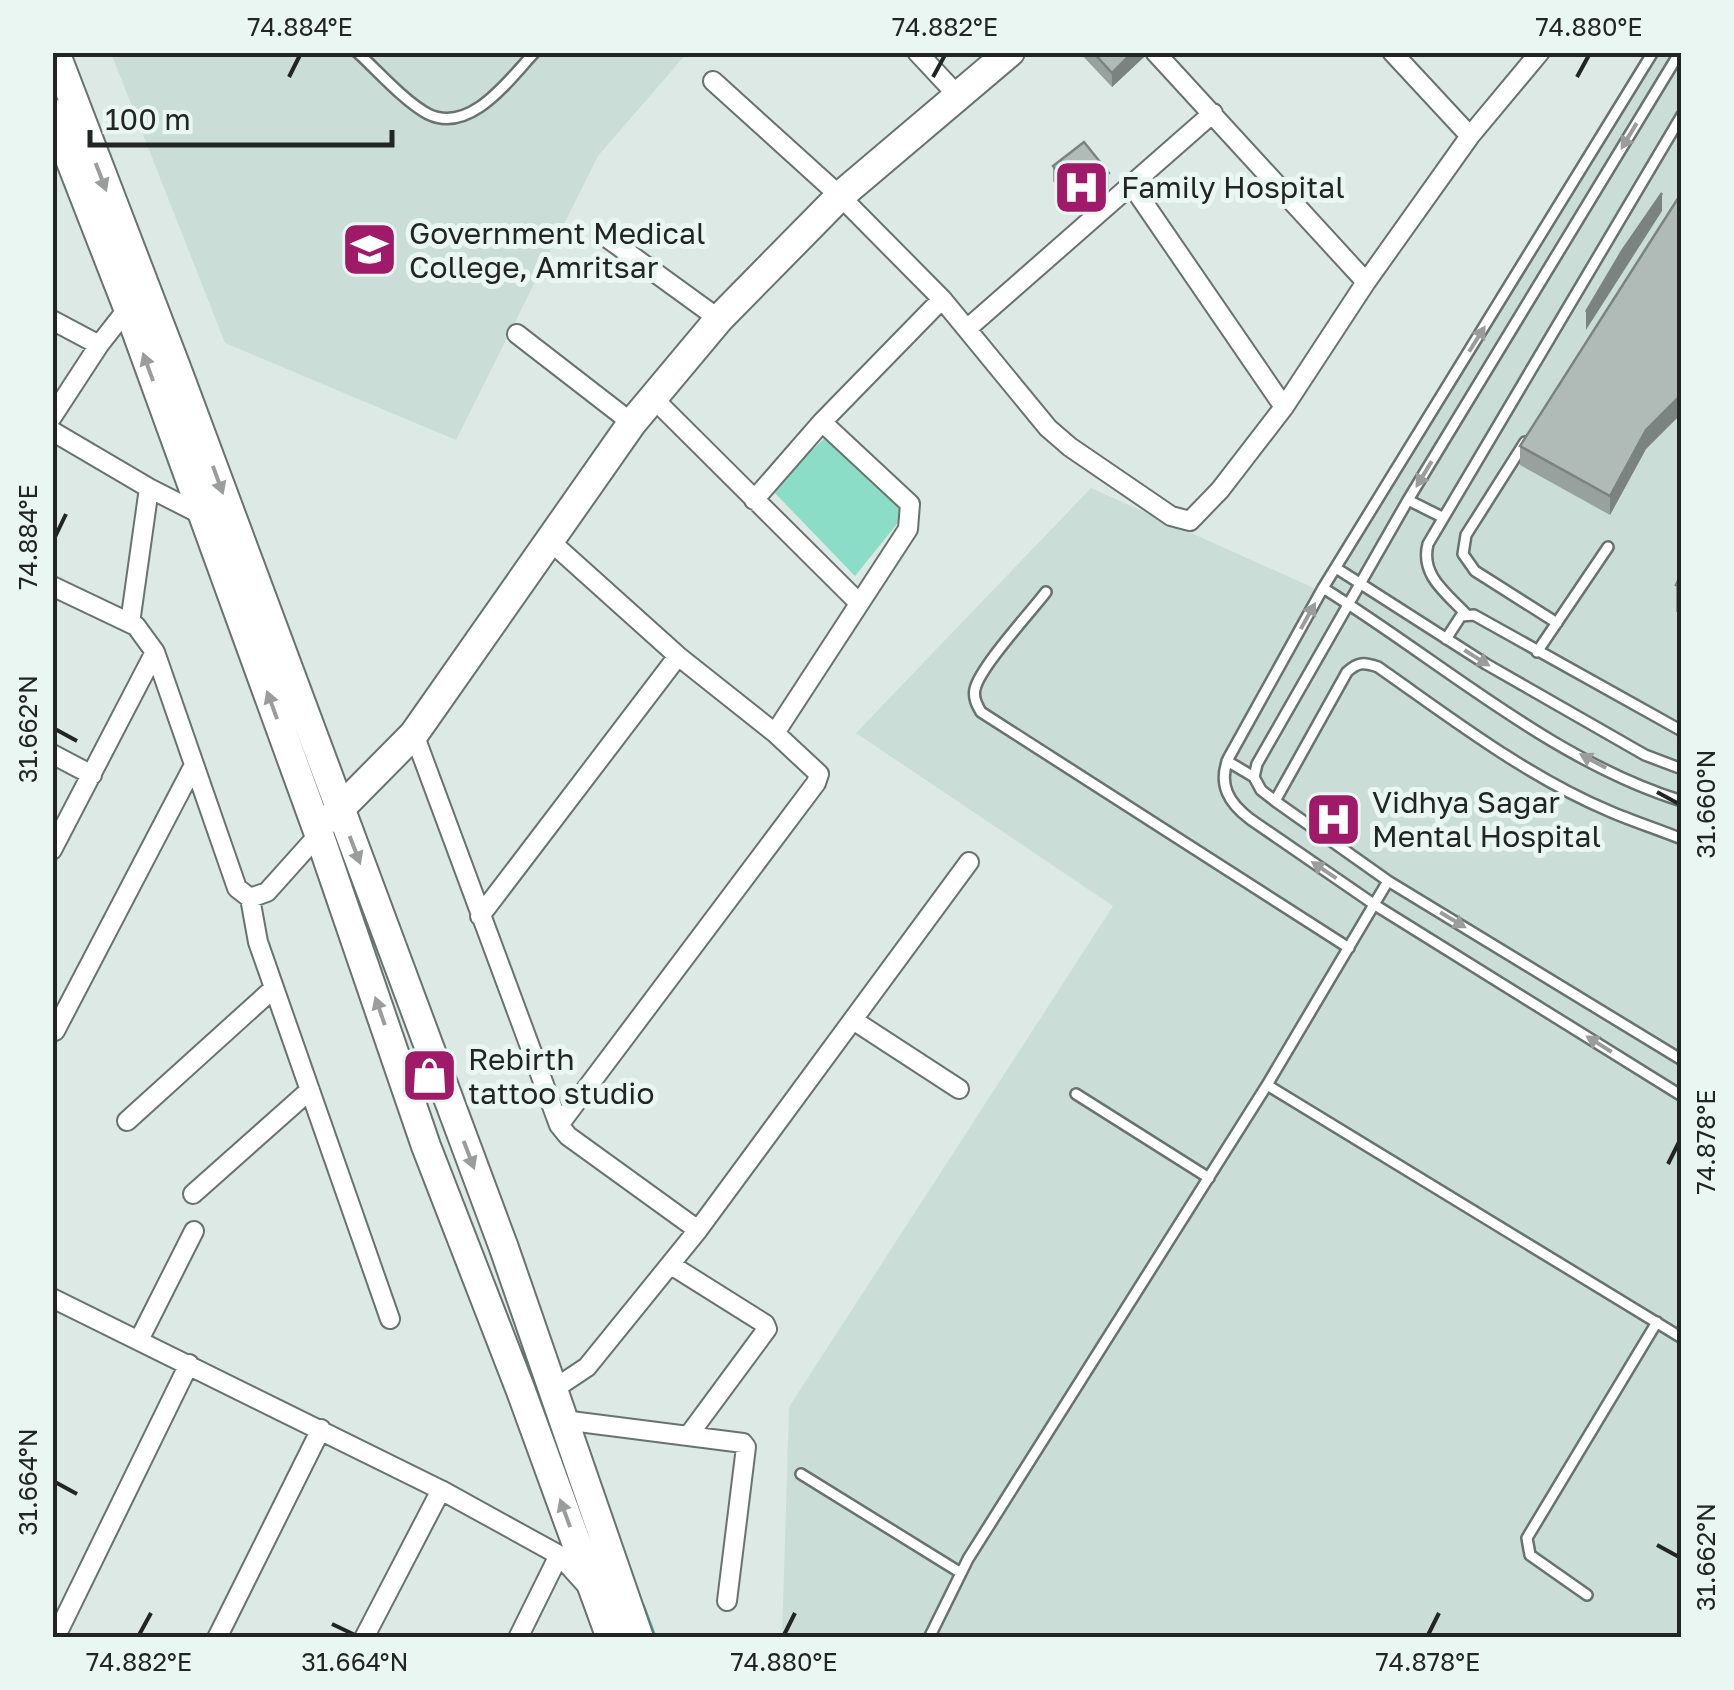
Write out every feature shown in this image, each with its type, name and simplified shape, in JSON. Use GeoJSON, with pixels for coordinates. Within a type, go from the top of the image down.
{"type":"FeatureCollection","features":[{"type":"Feature","properties":{"kind":"street"},"geometry":{"type":"LineString","coordinates":[[55,52],[178,370],[554,1390],[638,1638]]}},
{"type":"Feature","properties":{"kind":"street"},"geometry":{"type":"LineString","coordinates":[[917,52],[959,97]]}},
{"type":"Feature","properties":{"kind":"street"},"geometry":{"type":"LineString","coordinates":[[250,898],[267,892],[339,808],[414,734],[632,424],[720,319],[840,196],[1010,52]]}},
{"type":"Feature","properties":{"kind":"street"},"geometry":{"type":"LineString","coordinates":[[1155,52],[1366,282]]}},
{"type":"Feature","properties":{"kind":"street"},"geometry":{"type":"LineString","coordinates":[[1392,52],[1470,136]]}},
{"type":"Feature","properties":{"kind":"street"},"geometry":{"type":"LineString","coordinates":[[713,81],[840,196],[942,299],[1034,412],[1070,448],[1181,520],[1196,517],[1284,407],[1366,282],[1470,136],[1540,52]]}},
{"type":"Feature","properties":{"kind":"street"},"geometry":{"type":"LineString","coordinates":[[52,113],[128,308],[320,834],[426,1146],[611,1638]]}},
{"type":"Feature","properties":{"kind":"street"},"geometry":{"type":"LineString","coordinates":[[968,328],[1213,114]]}},
{"type":"Feature","properties":{"kind":"street"},"geometry":{"type":"LineString","coordinates":[[1132,186],[1284,407]]}},
{"type":"Feature","properties":{"kind":"street"},"geometry":{"type":"LineString","coordinates":[[606,237],[720,319]]}},
{"type":"Feature","properties":{"kind":"street"},"geometry":{"type":"LineString","coordinates":[[754,500],[822,422],[942,299]]}},
{"type":"Feature","properties":{"kind":"street"},"geometry":{"type":"LineString","coordinates":[[52,417],[128,308]]}},
{"type":"Feature","properties":{"kind":"street"},"geometry":{"type":"LineString","coordinates":[[52,320],[99,345]]}},
{"type":"Feature","properties":{"kind":"street"},"geometry":{"type":"LineString","coordinates":[[517,334],[632,424]]}},
{"type":"Feature","properties":{"kind":"street"},"geometry":{"type":"LineString","coordinates":[[653,398],[858,602]]}},
{"type":"Feature","properties":{"kind":"street"},"geometry":{"type":"LineString","coordinates":[[775,734],[908,529],[912,510],[822,422]]}},
{"type":"Feature","properties":{"kind":"street"},"geometry":{"type":"LineString","coordinates":[[52,431],[202,515]]}},
{"type":"Feature","properties":{"kind":"street"},"geometry":{"type":"LineString","coordinates":[[130,623],[149,488]]}},
{"type":"Feature","properties":{"kind":"street"},"geometry":{"type":"LineString","coordinates":[[550,541],[678,656],[818,770],[819,778],[559,1124]]}},
{"type":"Feature","properties":{"kind":"street"},"geometry":{"type":"LineString","coordinates":[[52,586],[130,623],[144,634],[156,652],[234,881],[250,898],[258,942],[390,1318]]}},
{"type":"Feature","properties":{"kind":"street"},"geometry":{"type":"LineString","coordinates":[[52,850],[156,652]]}},
{"type":"Feature","properties":{"kind":"street"},"geometry":{"type":"LineString","coordinates":[[480,916],[678,656]]}},
{"type":"Feature","properties":{"kind":"street"},"geometry":{"type":"LineString","coordinates":[[414,734],[559,1124],[568,1136],[698,1230]]}},
{"type":"Feature","properties":{"kind":"street"},"geometry":{"type":"LineString","coordinates":[[52,754],[92,775]]}},
{"type":"Feature","properties":{"kind":"street"},"geometry":{"type":"LineString","coordinates":[[55,1031],[194,765]]}},
{"type":"Feature","properties":{"kind":"street"},"geometry":{"type":"LineString","coordinates":[[554,1390],[583,1372],[698,1230],[968,862]]}},
{"type":"Feature","properties":{"kind":"street"},"geometry":{"type":"LineString","coordinates":[[128,1121],[274,988]]}},
{"type":"Feature","properties":{"kind":"street"},"geometry":{"type":"LineString","coordinates":[[853,1020],[958,1089]]}},
{"type":"Feature","properties":{"kind":"street"},"geometry":{"type":"LineString","coordinates":[[193,1194],[310,1090]]}},
{"type":"Feature","properties":{"kind":"street"},"geometry":{"type":"LineString","coordinates":[[139,1340],[194,1232]]}},
{"type":"Feature","properties":{"kind":"street"},"geometry":{"type":"LineString","coordinates":[[671,1264],[765,1324],[767,1329],[688,1436]]}},
{"type":"Feature","properties":{"kind":"street"},"geometry":{"type":"LineString","coordinates":[[52,1298],[441,1490],[560,1555],[592,1592]]}},
{"type":"Feature","properties":{"kind":"street"},"geometry":{"type":"LineString","coordinates":[[56,1637],[189,1364]]}},
{"type":"Feature","properties":{"kind":"street"},"geometry":{"type":"LineString","coordinates":[[563,1420],[741,1442],[746,1446],[727,1601]]}},
{"type":"Feature","properties":{"kind":"street"},"geometry":{"type":"LineString","coordinates":[[216,1638],[321,1429]]}},
{"type":"Feature","properties":{"kind":"street"},"geometry":{"type":"LineString","coordinates":[[364,1638],[441,1490]]}},
{"type":"Feature","properties":{"kind":"street"},"geometry":{"type":"LineString","coordinates":[[518,1638],[560,1555]]}},
{"type":"Feature","properties":{"kind":"lane"},"geometry":{"type":"LineString","coordinates":[[357,52],[430,115],[449,117],[470,114],[485,104],[535,52]]}},
{"type":"Feature","properties":{"kind":"lane"},"geometry":{"type":"LineString","coordinates":[[1652,52],[1324,588],[1227,761],[1223,782],[1238,809],[1375,905],[1682,1096]]}},
{"type":"Feature","properties":{"kind":"lane"},"geometry":{"type":"LineString","coordinates":[[1254,776],[1257,764],[1408,500],[1680,52]]}},
{"type":"Feature","properties":{"kind":"lane"},"geometry":{"type":"LineString","coordinates":[[1682,116],[1442,517],[1428,544],[1426,563],[1436,583],[1466,614],[1682,731]]}},
{"type":"Feature","properties":{"kind":"lane"},"geometry":{"type":"LineString","coordinates":[[1528,438],[1466,535],[1463,554],[1475,570],[1557,622]]}},
{"type":"Feature","properties":{"kind":"lane"},"geometry":{"type":"LineString","coordinates":[[1408,500],[1442,517]]}},
{"type":"Feature","properties":{"kind":"lane"},"geometry":{"type":"LineString","coordinates":[[1538,652],[1608,547]]}},
{"type":"Feature","properties":{"kind":"lane"},"geometry":{"type":"LineString","coordinates":[[1336,568],[1446,639],[1646,756],[1682,768]]}},
{"type":"Feature","properties":{"kind":"lane"},"geometry":{"type":"LineString","coordinates":[[1324,588],[1543,734],[1604,768],[1682,801]]}},
{"type":"Feature","properties":{"kind":"lane"},"geometry":{"type":"LineString","coordinates":[[1046,592],[982,674],[974,689],[981,712],[1349,948]]}},
{"type":"Feature","properties":{"kind":"lane"},"geometry":{"type":"LineString","coordinates":[[1446,639],[1466,614]]}},
{"type":"Feature","properties":{"kind":"lane"},"geometry":{"type":"LineString","coordinates":[[1275,802],[1346,672],[1356,664],[1366,663],[1378,667],[1551,781],[1606,810],[1682,838]]}},
{"type":"Feature","properties":{"kind":"lane"},"geometry":{"type":"LineString","coordinates":[[1227,761],[1254,776],[1261,790],[1275,802],[1388,881],[1682,1060]]}},
{"type":"Feature","properties":{"kind":"lane"},"geometry":{"type":"LineString","coordinates":[[929,1638],[961,1573],[1268,1086],[1388,881]]}},
{"type":"Feature","properties":{"kind":"lane"},"geometry":{"type":"LineString","coordinates":[[1268,1086],[1682,1338]]}},
{"type":"Feature","properties":{"kind":"lane"},"geometry":{"type":"LineString","coordinates":[[1076,1094],[1209,1178]]}},
{"type":"Feature","properties":{"kind":"lane"},"geometry":{"type":"LineString","coordinates":[[1588,1595],[1530,1555],[1527,1538],[1658,1322]]}},
{"type":"Feature","properties":{"kind":"lane"},"geometry":{"type":"LineString","coordinates":[[800,1474],[961,1573]]}},
{"type":"Feature","properties":{"kind":"shaded area","name":"Government Medical College, Amritsar"},"geometry":{"type":"Polygon","coordinates":[[[111,53],[687,53],[598,156],[456,440],[225,343],[111,53]]]}},
{"type":"Feature","properties":{"kind":"shaded area","name":"Vidhya Sagar Mental Hospital"},"geometry":{"type":"Polygon","coordinates":[[[1661,53],[1681,53],[1681,1637],[782,1638],[789,1407],[1113,906],[856,733],[1091,488],[1316,589],[1661,53]]]}},
{"type":"Feature","properties":{"kind":"green space"},"geometry":{"type":"Polygon","coordinates":[[[827,436],[905,514],[855,576],[771,489],[827,436]]]}},
{"type":"Feature","properties":{"kind":"building"},"geometry":{"type":"Polygon","coordinates":[[[1093,52],[1133,52],[1112,73],[1093,52]]]}},
{"type":"Feature","properties":{"kind":"building"},"geometry":{"type":"Polygon","coordinates":[[[1084,142],[1109,173],[1079,200],[1053,166],[1084,142]]]}},
{"type":"Feature","properties":{"kind":"building"},"geometry":{"type":"Polygon","coordinates":[[[1682,192],[1682,394],[1646,430],[1610,496],[1520,446],[1682,192]]]}},
{"type":"Feature","properties":{"kind":"building"},"geometry":{"type":"Polygon","coordinates":[[[1662,193],[1586,312],[1622,251],[1662,193]]]}},
{"type":"Feature","properties":{"kind":"waterway"},"geometry":{"type":"LineString","coordinates":[[642,1606],[654,1638]]}},
{"type":"Feature","properties":{"kind":"place","name":"Family Hospital"},"geometry":{"type":"Point","coordinates":[1082,187]}},
{"type":"Feature","properties":{"kind":"place","name":"Government Medical College, Amritsar"},"geometry":{"type":"Point","coordinates":[370,250]}},
{"type":"Feature","properties":{"kind":"place","name":"Vidhya Sagar Mental Hospital"},"geometry":{"type":"Point","coordinates":[1333,819]}},
{"type":"Feature","properties":{"kind":"place","name":"Rebirth tattoo studio"},"geometry":{"type":"Point","coordinates":[429,1076]}}]}
